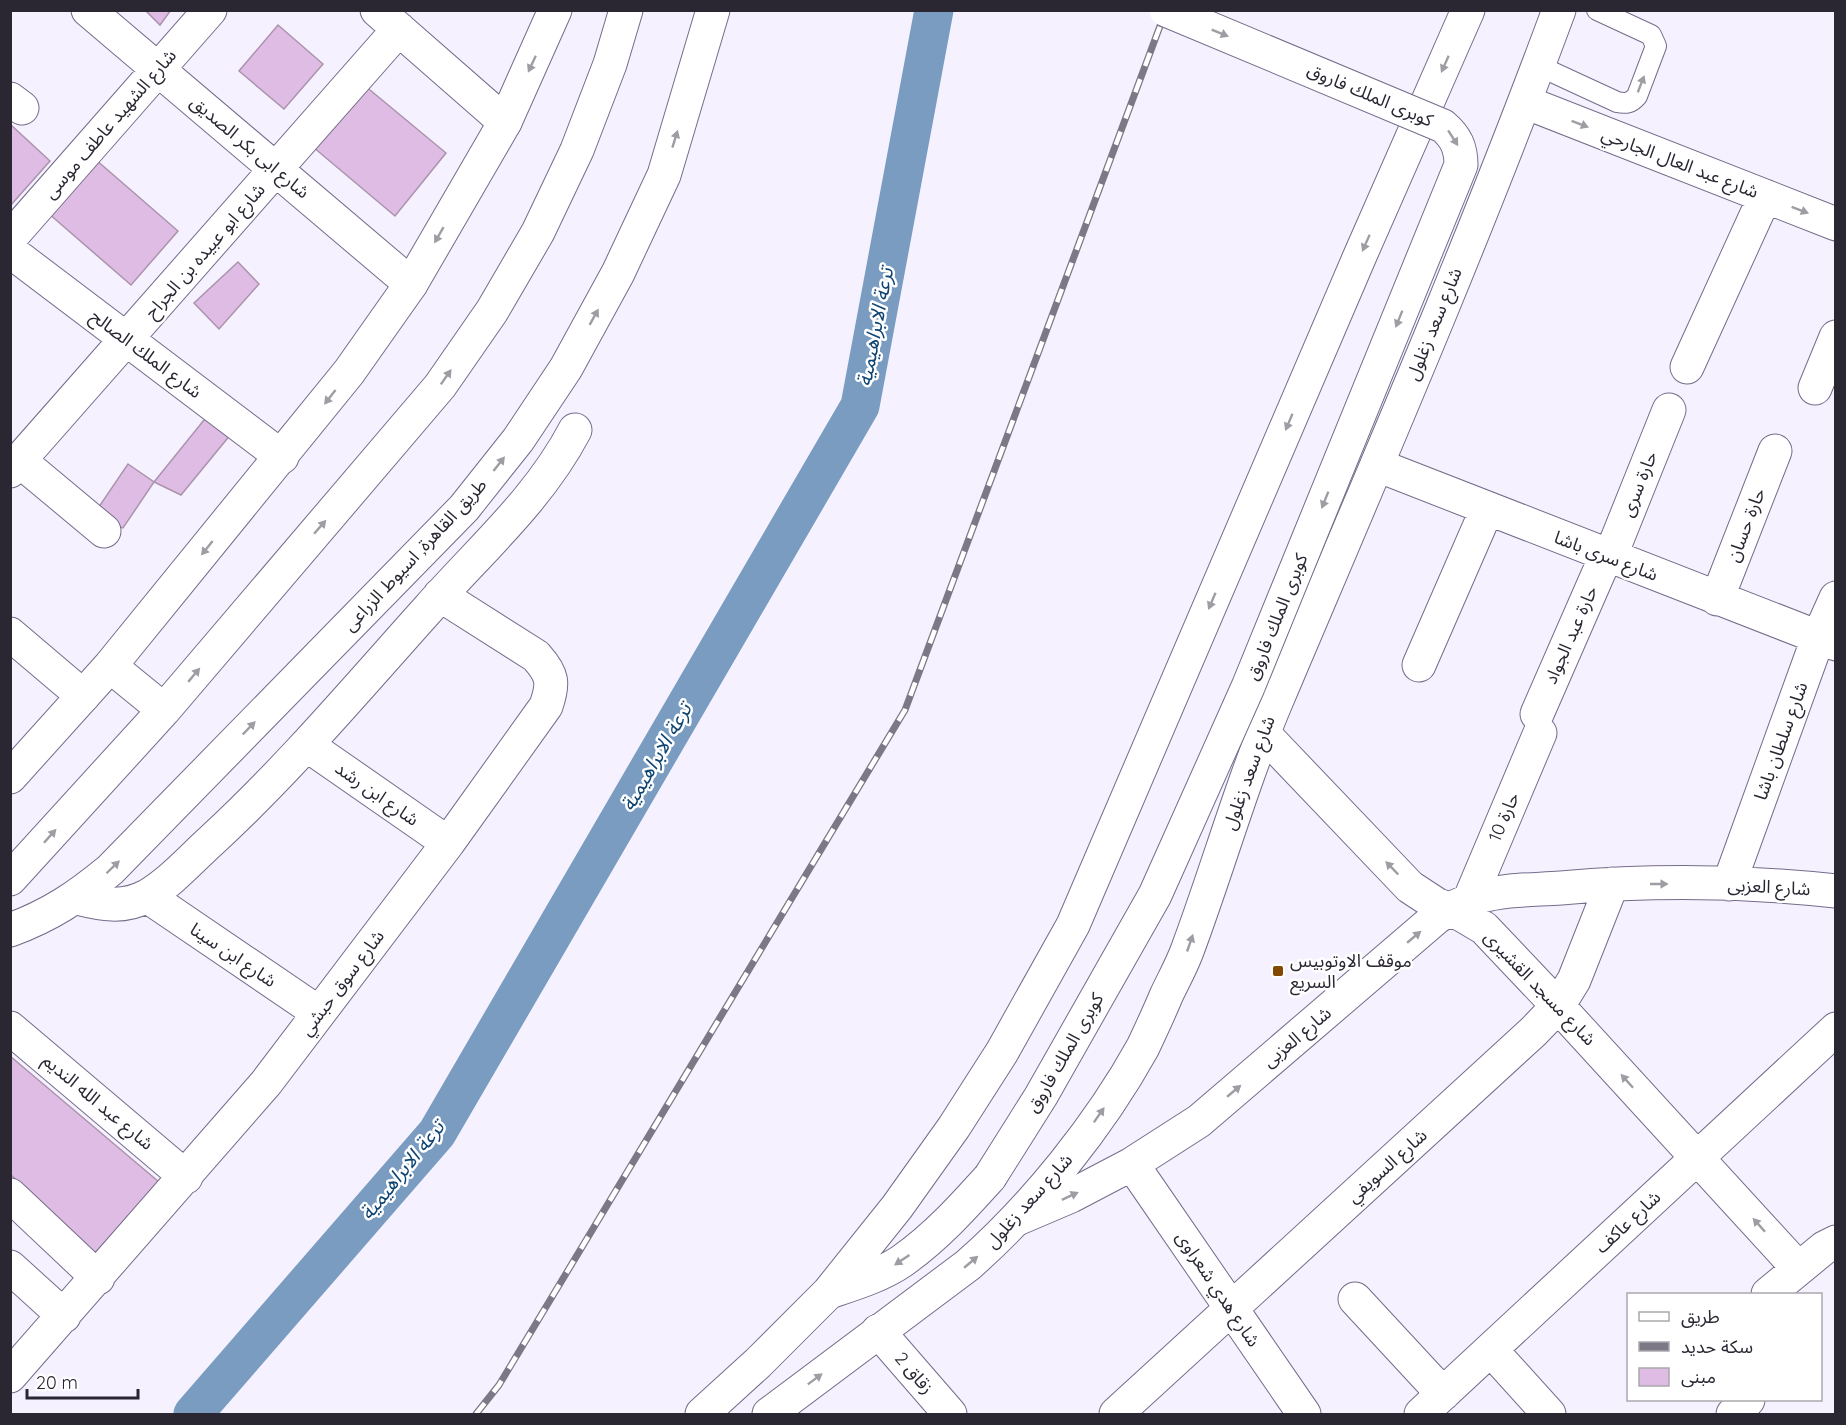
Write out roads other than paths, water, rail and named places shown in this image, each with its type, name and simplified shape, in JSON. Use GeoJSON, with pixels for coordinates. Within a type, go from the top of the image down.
{"type":"FeatureCollection","features":[{"type":"Feature","properties":{"kind":"main road","name":"شارع ابى بكر الصديق"},"geometry":{"type":"LineString","coordinates":[[88,10],[411,284]]}},
{"type":"Feature","properties":{"kind":"main road","name":"شارع الشهيد عاطف موسى"},"geometry":{"type":"LineString","coordinates":[[10,238],[210,10]]}},
{"type":"Feature","properties":{"kind":"main road"},"geometry":{"type":"LineString","coordinates":[[10,777],[110,666],[349,372],[411,284],[505,122],[555,10]]}},
{"type":"Feature","properties":{"kind":"main road"},"geometry":{"type":"LineString","coordinates":[[10,879],[164,710],[440,386],[492,311],[538,232],[577,150],[626,10]]}},
{"type":"Feature","properties":{"kind":"main road","name":"طريق القاهرة, اسيوط الزراعى"},"geometry":{"type":"LineString","coordinates":[[10,930],[38,920],[77,898],[110,870],[464,508],[518,440],[566,368],[618,273],[664,175],[713,10]]}},
{"type":"Feature","properties":{"kind":"main road","name":"كوبرى الملك فاروق"},"geometry":{"type":"LineString","coordinates":[[829,1292],[862,1281],[900,1262],[943,1228],[990,1177],[1058,1066],[1155,895],[1248,687],[1461,165],[1458,143],[1443,126],[1166,10]]}},
{"type":"Feature","properties":{"kind":"main road"},"geometry":{"type":"LineString","coordinates":[[702,1414],[758,1363],[829,1292],[924,1171],[1002,1052],[1073,925],[1354,269],[1468,10]]}},
{"type":"Feature","properties":{"kind":"main road","name":"شارع سعد زغلول"},"geometry":{"type":"LineString","coordinates":[[769,1414],[968,1265],[1017,1219],[1077,1146],[1114,1094],[1143,1047],[1186,954],[1263,733],[1377,465],[1525,102],[1559,10]]}},
{"type":"Feature","properties":{"kind":"main road"},"geometry":{"type":"LineString","coordinates":[[388,20],[505,122]]}},
{"type":"Feature","properties":{"kind":"main road","name":"شارع ابو عبيده بن الجراح"},"geometry":{"type":"LineString","coordinates":[[15,466],[277,170],[388,20]]}},
{"type":"Feature","properties":{"kind":"main road","name":"شارع عبد العال الجارحي"},"geometry":{"type":"LineString","coordinates":[[1525,102],[1836,224]]}},
{"type":"Feature","properties":{"kind":"main road"},"geometry":{"type":"LineString","coordinates":[[1687,368],[1765,196]]}},
{"type":"Feature","properties":{"kind":"main road","name":"شارع الملك الصالح"},"geometry":{"type":"LineString","coordinates":[[10,251],[282,457]]}},
{"type":"Feature","properties":{"kind":"main road"},"geometry":{"type":"LineString","coordinates":[[1815,388],[1836,337]]}},
{"type":"Feature","properties":{"kind":"main road","name":"حارة سرى"},"geometry":{"type":"LineString","coordinates":[[1608,556],[1669,410]]}},
{"type":"Feature","properties":{"kind":"main road"},"geometry":{"type":"LineString","coordinates":[[77,898],[107,905],[129,904],[147,896],[241,813],[307,746],[440,595],[533,495],[560,459],[575,430]]}},
{"type":"Feature","properties":{"kind":"main road","name":"حارة حسان"},"geometry":{"type":"LineString","coordinates":[[1717,599],[1775,451]]}},
{"type":"Feature","properties":{"kind":"main road","name":"شارع سرى باشا"},"geometry":{"type":"LineString","coordinates":[[1377,465],[1827,641]]}},
{"type":"Feature","properties":{"kind":"main road"},"geometry":{"type":"LineString","coordinates":[[15,466],[104,531]]}},
{"type":"Feature","properties":{"kind":"main road"},"geometry":{"type":"LineString","coordinates":[[1419,665],[1487,509]]}},
{"type":"Feature","properties":{"kind":"main road","name":"حارة عبد الجواد"},"geometry":{"type":"LineString","coordinates":[[1538,724],[1608,556]]}},
{"type":"Feature","properties":{"kind":"main road","name":"شارع سوق حبشي"},"geometry":{"type":"LineString","coordinates":[[10,1376],[266,1083],[448,843],[546,706],[552,689],[549,670],[536,656],[440,595]]}},
{"type":"Feature","properties":{"kind":"main road","name":"شارع سلطان باشا"},"geometry":{"type":"LineString","coordinates":[[1729,884],[1827,641],[1836,598]]}},
{"type":"Feature","properties":{"kind":"main road"},"geometry":{"type":"LineString","coordinates":[[10,634],[83,696]]}},
{"type":"Feature","properties":{"kind":"main road"},"geometry":{"type":"LineString","coordinates":[[110,666],[164,710]]}},
{"type":"Feature","properties":{"kind":"main road","name":"حارة 10"},"geometry":{"type":"LineString","coordinates":[[1459,905],[1538,724]]}},
{"type":"Feature","properties":{"kind":"main road","name":"شارع مسجد القشيرى"},"geometry":{"type":"LineString","coordinates":[[1263,733],[1410,887],[1436,904],[1459,905],[1484,928],[1798,1268]]}},
{"type":"Feature","properties":{"kind":"main road","name":"شارع ابن رشد"},"geometry":{"type":"LineString","coordinates":[[307,746],[448,843]]}},
{"type":"Feature","properties":{"kind":"main road","name":"شارع العزبى"},"geometry":{"type":"LineString","coordinates":[[1017,1219],[1071,1196],[1132,1164],[1198,1120],[1437,917],[1459,905],[1501,892],[1612,884],[1729,884],[1836,891]]}},
{"type":"Feature","properties":{"kind":"main road","name":"شارع السويفي"},"geometry":{"type":"LineString","coordinates":[[1116,1414],[1533,1032],[1558,1006],[1574,980],[1612,884]]}},
{"type":"Feature","properties":{"kind":"main road","name":"شارع ابن سينا"},"geometry":{"type":"LineString","coordinates":[[147,896],[319,1013]]}},
{"type":"Feature","properties":{"kind":"main road","name":"شارع عبد الله النديم"},"geometry":{"type":"LineString","coordinates":[[10,1028],[186,1177]]}},
{"type":"Feature","properties":{"kind":"main road","name":"شارع عاكف"},"geometry":{"type":"LineString","coordinates":[[1432,1404],[1836,1029]]}},
{"type":"Feature","properties":{"kind":"main road","name":"شارع هدي شعراوى"},"geometry":{"type":"LineString","coordinates":[[1132,1164],[1304,1414]]}},
{"type":"Feature","properties":{"kind":"main road"},"geometry":{"type":"LineString","coordinates":[[924,1171],[923,1197],[926,1210],[943,1228],[956,1233],[969,1234],[1017,1219]]}},
{"type":"Feature","properties":{"kind":"main road"},"geometry":{"type":"LineString","coordinates":[[10,1195],[98,1278]]}},
{"type":"Feature","properties":{"kind":"main road"},"geometry":{"type":"LineString","coordinates":[[1769,1293],[1824,1248],[1836,1242]]}},
{"type":"Feature","properties":{"kind":"main road"},"geometry":{"type":"LineString","coordinates":[[10,1267],[64,1316]]}},
{"type":"Feature","properties":{"kind":"main road"},"geometry":{"type":"LineString","coordinates":[[1355,1299],[1432,1404]]}},
{"type":"Feature","properties":{"kind":"main road","name":"زقاق 2"},"geometry":{"type":"LineString","coordinates":[[878,1331],[950,1414]]}},
{"type":"Feature","properties":{"kind":"main road"},"geometry":{"type":"LineString","coordinates":[[1491,1350],[1549,1414]]}},
{"type":"Feature","properties":{"kind":"main road"},"geometry":{"type":"LineString","coordinates":[[1733,1414],[1749,1401]]}},
{"type":"Feature","properties":{"kind":"main road"},"geometry":{"type":"LineString","coordinates":[[1751,1401],[1767,1414]]}},
{"type":"Feature","properties":{"kind":"lane"},"geometry":{"type":"LineString","coordinates":[[1539,66],[1617,102],[1624,104],[1632,102],[1645,76],[1656,46],[1655,40],[1651,35],[1597,10]]}},
{"type":"Feature","properties":{"kind":"waterway","name":"ترعة الابراهيمية"},"geometry":{"type":"LineString","coordinates":[[193,1414],[437,1133],[860,406],[934,10]]}},
{"type":"Feature","properties":{"kind":"railway"},"geometry":{"type":"LineString","coordinates":[[476,1414],[499,1385],[905,710],[1166,10]]}},
{"type":"Feature","properties":{"kind":"place","name":"موقف الاوتوبيس السريع"},"geometry":{"type":"Point","coordinates":[1278,971]}}]}
